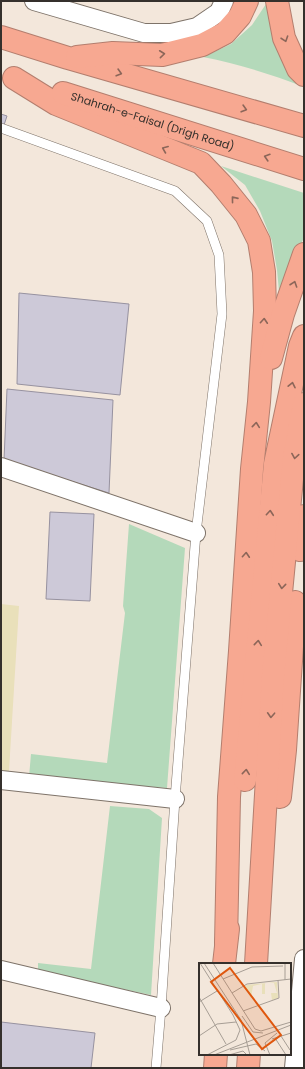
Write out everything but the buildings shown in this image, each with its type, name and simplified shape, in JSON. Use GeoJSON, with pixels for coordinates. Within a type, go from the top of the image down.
{"type":"FeatureCollection","features":[{"type":"Feature","properties":{"kind":"highway"},"geometry":{"type":"LineString","coordinates":[[68,58],[113,53],[162,55],[202,45],[225,33],[240,16],[247,1]]}},
{"type":"Feature","properties":{"kind":"highway"},"geometry":{"type":"LineString","coordinates":[[277,1],[284,38],[298,68],[304,75]]}},
{"type":"Feature","properties":{"kind":"highway"},"geometry":{"type":"LineString","coordinates":[[1,37],[68,58],[304,126]]}},
{"type":"Feature","properties":{"kind":"highway"},"geometry":{"type":"LineString","coordinates":[[8,76],[56,104],[201,163],[221,184],[246,215],[259,241],[264,272],[265,311],[259,402],[252,468],[229,797],[225,954]]}},
{"type":"Feature","properties":{"kind":"highway","name":"Shahrah-e-Faisal (Drigh Road)"},"geometry":{"type":"LineString","coordinates":[[8,76],[304,169]]}},
{"type":"Feature","properties":{"kind":"highway"},"geometry":{"type":"LineString","coordinates":[[259,402],[283,314],[304,254]]}},
{"type":"Feature","properties":{"kind":"highway"},"geometry":{"type":"LineString","coordinates":[[225,954],[245,776],[275,464],[302,341]]}},
{"type":"Feature","properties":{"kind":"highway"},"geometry":{"type":"LineString","coordinates":[[257,963],[273,676],[294,458],[304,404]]}},
{"type":"Feature","properties":{"kind":"highway"},"geometry":{"type":"LineString","coordinates":[[257,963],[270,917],[285,750],[297,571],[304,516]]}},
{"type":"Feature","properties":{"kind":"highway"},"geometry":{"type":"LineString","coordinates":[[215,1068],[216,1055]]}},
{"type":"Feature","properties":{"kind":"highway"},"geometry":{"type":"LineString","coordinates":[[248,1068],[249,1055]]}},
{"type":"Feature","properties":{"kind":"street"},"geometry":{"type":"LineString","coordinates":[[34,1],[80,8],[144,33],[171,33],[197,27],[219,12],[224,1]]}},
{"type":"Feature","properties":{"kind":"street"},"geometry":{"type":"LineString","coordinates":[[1,467],[196,533]]}},
{"type":"Feature","properties":{"kind":"street"},"geometry":{"type":"LineString","coordinates":[[1,780],[175,799]]}},
{"type":"Feature","properties":{"kind":"street"},"geometry":{"type":"LineString","coordinates":[[294,1068],[304,959]]}},
{"type":"Feature","properties":{"kind":"street"},"geometry":{"type":"LineString","coordinates":[[1,970],[161,1008]]}},
{"type":"Feature","properties":{"kind":"lane"},"geometry":{"type":"LineString","coordinates":[[1,128],[175,191],[207,221],[219,255],[222,314],[196,533],[156,1068]]}},
{"type":"Feature","properties":{"kind":"green space"},"geometry":{"type":"Polygon","coordinates":[[[268,1],[270,1],[272,33],[284,65],[304,87],[254,70],[203,57],[231,44],[252,25],[268,1]]]}},
{"type":"Feature","properties":{"kind":"green space"},"geometry":{"type":"Polygon","coordinates":[[[221,166],[304,193],[304,238],[294,257],[280,302],[272,241],[260,211],[245,185],[221,166]]]}},
{"type":"Feature","properties":{"kind":"green space"},"geometry":{"type":"Polygon","coordinates":[[[129,524],[185,548],[167,788],[29,777],[31,754],[107,763],[125,613],[123,606],[129,524]]]}},
{"type":"Feature","properties":{"kind":"green space"},"geometry":{"type":"Polygon","coordinates":[[[110,806],[149,809],[162,818],[151,995],[38,971],[38,963],[91,969],[110,806]]]}},
{"type":"Feature","properties":{"kind":"sand"},"geometry":{"type":"Polygon","coordinates":[[[1,604],[19,606],[9,771],[1,771],[1,604]]]}}]}
